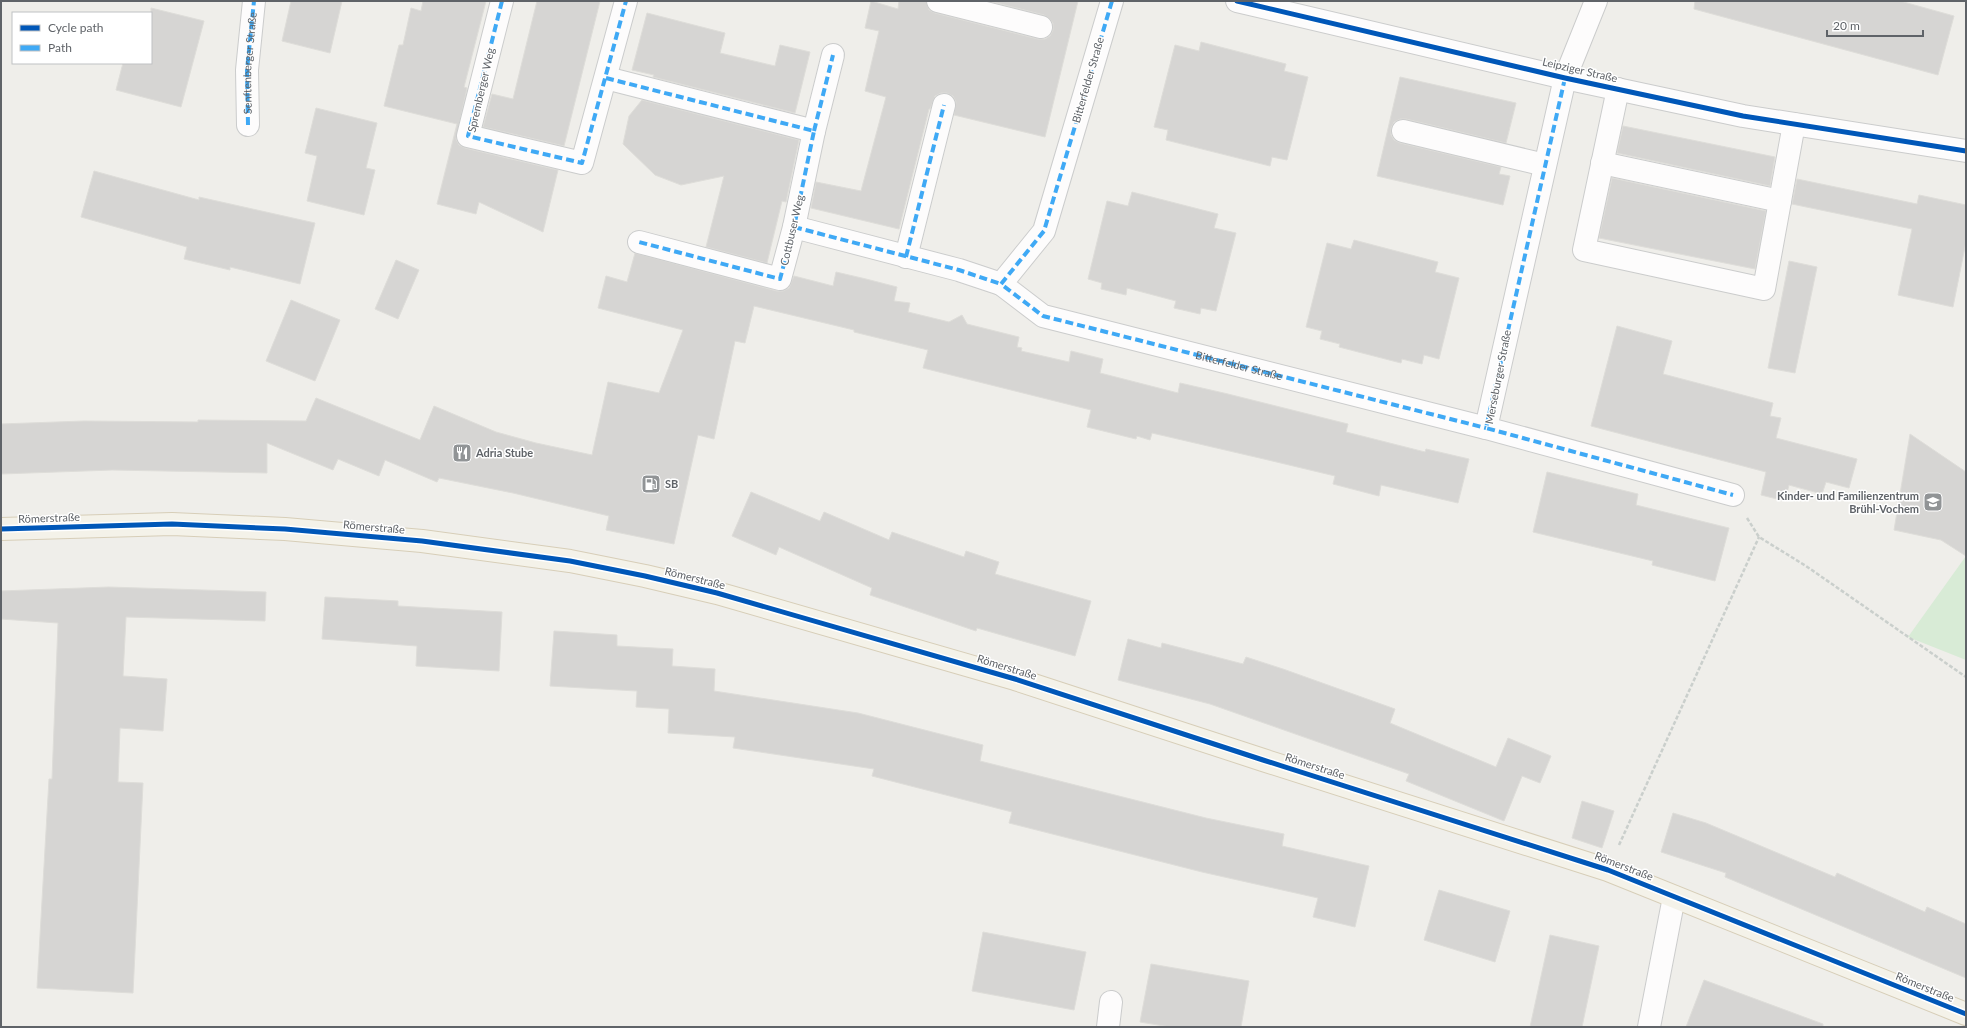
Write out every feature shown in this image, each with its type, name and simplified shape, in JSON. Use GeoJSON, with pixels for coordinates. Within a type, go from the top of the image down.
{"type":"FeatureCollection","features":[{"type":"Feature","properties":{"kind":"main road","name":"Römerstraße"},"geometry":{"type":"LineString","coordinates":[[1,529],[172,524],[285,530],[422,541],[570,560],[645,576],[780,610],[1015,679],[1255,758],[1608,870],[1966,1014]]}},
{"type":"Feature","properties":{"kind":"street","name":"Senftenberger Straße"},"geometry":{"type":"LineString","coordinates":[[248,125],[247,70],[254,1]]}},
{"type":"Feature","properties":{"kind":"street","name":"Spremberger Weg"},"geometry":{"type":"LineString","coordinates":[[502,1],[468,136],[582,163],[606,78]]}},
{"type":"Feature","properties":{"kind":"street"},"geometry":{"type":"LineString","coordinates":[[626,1],[606,78],[814,131]]}},
{"type":"Feature","properties":{"kind":"street"},"geometry":{"type":"LineString","coordinates":[[938,1],[1041,27]]}},
{"type":"Feature","properties":{"kind":"street","name":"Bitterfelder Straße"},"geometry":{"type":"LineString","coordinates":[[1001,284],[1044,231],[1112,1]]}},
{"type":"Feature","properties":{"kind":"street","name":"Leipziger Straße"},"geometry":{"type":"LineString","coordinates":[[1237,1],[1565,78],[1744,116],[1966,151]]}},
{"type":"Feature","properties":{"kind":"street","name":"Merseburger Straße"},"geometry":{"type":"LineString","coordinates":[[1596,1],[1565,78],[1486,428],[1733,495]]}},
{"type":"Feature","properties":{"kind":"street","name":"Cottbuser Weg"},"geometry":{"type":"LineString","coordinates":[[639,242],[780,279],[794,227],[814,131],[833,55]]}},
{"type":"Feature","properties":{"kind":"street"},"geometry":{"type":"LineString","coordinates":[[1618,89],[1584,250],[1764,289],[1794,124]]}},
{"type":"Feature","properties":{"kind":"street"},"geometry":{"type":"LineString","coordinates":[[906,256],[944,105]]}},
{"type":"Feature","properties":{"kind":"street"},"geometry":{"type":"LineString","coordinates":[[1403,131],[1545,165]]}},
{"type":"Feature","properties":{"kind":"street"},"geometry":{"type":"LineString","coordinates":[[1602,164],[1780,201]]}},
{"type":"Feature","properties":{"kind":"street","name":"Bitterfelder Straße"},"geometry":{"type":"LineString","coordinates":[[794,227],[959,270],[1001,284],[1043,316],[1486,428]]}},
{"type":"Feature","properties":{"kind":"street"},"geometry":{"type":"LineString","coordinates":[[1649,1027],[1674,897]]}},
{"type":"Feature","properties":{"kind":"street"},"geometry":{"type":"LineString","coordinates":[[1108,1027],[1111,1002]]}},
{"type":"Feature","properties":{"kind":"path"},"geometry":{"type":"LineString","coordinates":[[1733,495],[1759,537],[1806,566],[1966,677]]}},
{"type":"Feature","properties":{"kind":"path"},"geometry":{"type":"LineString","coordinates":[[1608,870],[1759,537]]}},
{"type":"Feature","properties":{"kind":"green space"},"geometry":{"type":"Polygon","coordinates":[[[1966,556],[1966,660],[1908,637],[1966,556]]]}},
{"type":"Feature","properties":{"kind":"building"},"geometry":{"type":"Polygon","coordinates":[[[291,1],[342,1],[330,53],[282,41],[291,1]]]}},
{"type":"Feature","properties":{"kind":"building"},"geometry":{"type":"Polygon","coordinates":[[[423,1],[486,1],[464,87],[467,88],[456,139],[459,145],[465,148],[558,170],[543,232],[479,202],[476,214],[437,204],[457,124],[384,106],[399,45],[403,45],[411,8],[421,11],[423,1]]]}},
{"type":"Feature","properties":{"kind":"building"},"geometry":{"type":"Polygon","coordinates":[[[537,1],[600,1],[564,146],[483,127],[492,94],[513,99],[537,1]]]}},
{"type":"Feature","properties":{"kind":"building"},"geometry":{"type":"Polygon","coordinates":[[[871,1],[898,9],[899,1],[926,1],[929,10],[935,13],[1038,39],[1045,39],[1050,36],[1053,30],[1053,23],[1049,18],[1044,15],[989,1],[1078,1],[1045,137],[954,115],[956,102],[953,96],[947,93],[941,93],[935,96],[929,109],[899,229],[811,208],[816,182],[861,191],[886,97],[865,91],[879,31],[865,28],[871,1]]]}},
{"type":"Feature","properties":{"kind":"building"},"geometry":{"type":"Polygon","coordinates":[[[1695,1],[1900,1],[1954,16],[1938,75],[1694,9],[1695,1]]]}},
{"type":"Feature","properties":{"kind":"building"},"geometry":{"type":"Polygon","coordinates":[[[151,8],[204,21],[181,107],[116,90],[123,64],[152,64],[151,8]]]}},
{"type":"Feature","properties":{"kind":"building"},"geometry":{"type":"Polygon","coordinates":[[[647,13],[725,33],[720,53],[775,66],[780,45],[810,52],[795,113],[653,77],[654,75],[632,70],[647,13]]]}},
{"type":"Feature","properties":{"kind":"building"},"geometry":{"type":"Polygon","coordinates":[[[1201,42],[1286,64],[1284,71],[1308,77],[1287,160],[1272,157],[1270,166],[1166,140],[1168,130],[1154,127],[1175,45],[1199,51],[1201,42]]]}},
{"type":"Feature","properties":{"kind":"building"},"geometry":{"type":"Polygon","coordinates":[[[1400,77],[1516,103],[1506,143],[1406,119],[1400,119],[1394,122],[1391,128],[1391,135],[1394,140],[1400,143],[1501,167],[1499,174],[1510,176],[1503,205],[1377,176],[1400,77]]]}},
{"type":"Feature","properties":{"kind":"building"},"geometry":{"type":"Polygon","coordinates":[[[642,100],[799,140],[786,202],[782,201],[767,263],[706,247],[724,176],[681,185],[655,175],[623,144],[629,116],[642,100]]]}},
{"type":"Feature","properties":{"kind":"building"},"geometry":{"type":"Polygon","coordinates":[[[316,108],[377,123],[366,168],[375,170],[364,215],[307,201],[317,156],[305,153],[316,108]]]}},
{"type":"Feature","properties":{"kind":"building"},"geometry":{"type":"Polygon","coordinates":[[[1623,126],[1775,157],[1770,186],[1617,153],[1623,126]]]}},
{"type":"Feature","properties":{"kind":"building"},"geometry":{"type":"Polygon","coordinates":[[[94,171],[199,200],[199,197],[315,223],[300,284],[230,267],[230,270],[184,259],[187,247],[81,217],[94,171]]]}},
{"type":"Feature","properties":{"kind":"building"},"geometry":{"type":"Polygon","coordinates":[[[1612,178],[1766,211],[1755,269],[1599,238],[1612,178]]]}},
{"type":"Feature","properties":{"kind":"building"},"geometry":{"type":"Polygon","coordinates":[[[1797,179],[1917,204],[1919,195],[1966,205],[1966,242],[1953,307],[1898,295],[1912,229],[1792,204],[1797,179]]]}},
{"type":"Feature","properties":{"kind":"building"},"geometry":{"type":"Polygon","coordinates":[[[1132,192],[1218,214],[1214,228],[1236,233],[1216,311],[1201,308],[1200,314],[1174,308],[1176,301],[1127,288],[1126,295],[1101,289],[1102,283],[1088,279],[1107,201],[1128,206],[1132,192]]]}},
{"type":"Feature","properties":{"kind":"building"},"geometry":{"type":"Polygon","coordinates":[[[1354,240],[1438,262],[1435,272],[1459,278],[1439,359],[1424,355],[1422,364],[1402,359],[1401,363],[1339,347],[1340,344],[1320,339],[1322,331],[1306,327],[1327,243],[1351,249],[1354,240]]]}},
{"type":"Feature","properties":{"kind":"building"},"geometry":{"type":"Polygon","coordinates":[[[635,253],[777,291],[783,291],[789,288],[794,276],[833,286],[836,272],[866,279],[897,287],[894,301],[910,303],[908,312],[949,322],[962,315],[967,324],[1019,337],[1017,347],[1022,348],[1021,351],[1069,362],[1071,351],[1103,359],[1100,373],[1178,393],[1180,383],[1228,394],[1348,424],[1346,432],[1425,452],[1426,449],[1469,459],[1458,503],[1381,485],[1379,496],[1333,484],[1335,476],[1264,459],[1152,433],[1150,440],[1137,436],[1136,439],[1087,427],[1091,410],[923,368],[928,350],[854,332],[854,330],[754,306],[745,343],[735,341],[714,439],[698,435],[674,544],[606,530],[609,516],[513,493],[439,478],[437,482],[385,460],[379,476],[338,459],[333,470],[267,443],[267,473],[112,470],[1,474],[1,424],[84,421],[306,421],[316,398],[420,440],[434,406],[496,432],[536,443],[592,455],[608,382],[659,393],[683,330],[598,308],[606,276],[627,282],[635,253]]]}},
{"type":"Feature","properties":{"kind":"building"},"geometry":{"type":"Polygon","coordinates":[[[396,260],[419,270],[398,319],[375,309],[396,260]]]}},
{"type":"Feature","properties":{"kind":"building"},"geometry":{"type":"Polygon","coordinates":[[[1789,261],[1817,267],[1795,373],[1768,368],[1789,261]]]}},
{"type":"Feature","properties":{"kind":"building"},"geometry":{"type":"Polygon","coordinates":[[[291,300],[340,320],[315,381],[266,361],[291,300]]]}},
{"type":"Feature","properties":{"kind":"building"},"geometry":{"type":"Polygon","coordinates":[[[1617,326],[1672,341],[1663,374],[1773,403],[1770,416],[1781,418],[1776,438],[1857,459],[1849,488],[1826,482],[1822,494],[1789,485],[1785,501],[1761,495],[1766,472],[1591,426],[1617,326]]]}},
{"type":"Feature","properties":{"kind":"building","name":"Kinder- und Familienzentrum Brühl-Vochem"},"geometry":{"type":"Polygon","coordinates":[[[1910,434],[1966,472],[1966,556],[1941,540],[1894,530],[1910,434]]]}},
{"type":"Feature","properties":{"kind":"building"},"geometry":{"type":"Polygon","coordinates":[[[1547,472],[1638,494],[1636,505],[1729,528],[1715,581],[1652,565],[1653,561],[1533,532],[1547,472]]]}},
{"type":"Feature","properties":{"kind":"building"},"geometry":{"type":"Polygon","coordinates":[[[751,492],[820,521],[824,512],[889,540],[892,532],[964,557],[966,551],[999,562],[995,574],[1091,601],[1075,656],[977,628],[976,631],[870,595],[872,588],[779,547],[776,555],[732,536],[751,492]]]}},
{"type":"Feature","properties":{"kind":"building"},"geometry":{"type":"Polygon","coordinates":[[[109,587],[266,592],[265,621],[126,617],[123,676],[167,679],[163,731],[120,728],[118,782],[143,783],[133,993],[37,988],[49,779],[52,779],[58,623],[1,619],[1,591],[109,587]]]}},
{"type":"Feature","properties":{"kind":"building"},"geometry":{"type":"Polygon","coordinates":[[[325,597],[398,601],[398,606],[502,612],[499,671],[416,666],[417,646],[322,639],[325,597]]]}},
{"type":"Feature","properties":{"kind":"building"},"geometry":{"type":"Polygon","coordinates":[[[554,631],[617,635],[617,646],[673,649],[672,666],[715,669],[714,691],[858,713],[983,745],[980,761],[1206,818],[1284,834],[1282,846],[1369,866],[1355,927],[1313,917],[1318,898],[1202,872],[1009,823],[1012,812],[872,776],[874,769],[733,748],[735,737],[668,733],[669,709],[636,707],[637,691],[550,686],[554,631]]]}},
{"type":"Feature","properties":{"kind":"building"},"geometry":{"type":"Polygon","coordinates":[[[1128,639],[1161,648],[1162,643],[1243,664],[1246,657],[1283,669],[1395,709],[1390,723],[1496,767],[1508,738],[1551,756],[1540,783],[1522,776],[1504,821],[1406,781],[1409,774],[1210,704],[1118,680],[1128,639]]]}},
{"type":"Feature","properties":{"kind":"building"},"geometry":{"type":"Polygon","coordinates":[[[1582,801],[1614,811],[1602,848],[1572,838],[1582,801]]]}},
{"type":"Feature","properties":{"kind":"building"},"geometry":{"type":"Polygon","coordinates":[[[1673,813],[1706,823],[1835,877],[1837,873],[1925,912],[1927,907],[1966,924],[1966,978],[1725,877],[1726,873],[1661,852],[1673,813]]]}},
{"type":"Feature","properties":{"kind":"building"},"geometry":{"type":"Polygon","coordinates":[[[1439,890],[1510,911],[1495,962],[1424,940],[1439,890]]]}},
{"type":"Feature","properties":{"kind":"building"},"geometry":{"type":"Polygon","coordinates":[[[983,932],[1086,952],[1074,1010],[972,991],[983,932]]]}},
{"type":"Feature","properties":{"kind":"building"},"geometry":{"type":"Polygon","coordinates":[[[1550,935],[1599,946],[1582,1027],[1530,1027],[1550,935]]]}},
{"type":"Feature","properties":{"kind":"building"},"geometry":{"type":"Polygon","coordinates":[[[1151,964],[1249,981],[1241,1027],[1170,1027],[1140,1022],[1151,964]]]}},
{"type":"Feature","properties":{"kind":"building"},"geometry":{"type":"Polygon","coordinates":[[[1704,980],[1823,1024],[1823,1027],[1686,1027],[1704,980]]]}},
{"type":"Feature","properties":{"kind":"marked path"},"geometry":{"type":"LineString","coordinates":[[248,125],[247,70],[254,1]]}},
{"type":"Feature","properties":{"kind":"marked path"},"geometry":{"type":"LineString","coordinates":[[502,1],[468,136],[582,163],[626,1]]}},
{"type":"Feature","properties":{"kind":"marked path"},"geometry":{"type":"LineString","coordinates":[[1112,1],[1044,231],[1001,284],[1043,316],[1486,428]]}},
{"type":"Feature","properties":{"kind":"marked path"},"geometry":{"type":"LineString","coordinates":[[814,131],[833,55]]}},
{"type":"Feature","properties":{"kind":"marked path"},"geometry":{"type":"LineString","coordinates":[[606,78],[814,131],[794,227],[780,279],[639,242]]}},
{"type":"Feature","properties":{"kind":"marked path"},"geometry":{"type":"LineString","coordinates":[[1565,78],[1486,428],[1733,495]]}},
{"type":"Feature","properties":{"kind":"marked path"},"geometry":{"type":"LineString","coordinates":[[906,257],[944,105]]}},
{"type":"Feature","properties":{"kind":"marked path"},"geometry":{"type":"LineString","coordinates":[[794,227],[959,270],[1001,284]]}},
{"type":"Feature","properties":{"kind":"cycle path"},"geometry":{"type":"LineString","coordinates":[[1237,1],[1565,78],[1743,116],[1966,151]]}},
{"type":"Feature","properties":{"kind":"cycle path"},"geometry":{"type":"LineString","coordinates":[[1,529],[172,524],[285,529],[422,541],[570,561],[645,576],[717,593],[1015,679],[1608,870],[1966,1014]]}},
{"type":"Feature","properties":{"kind":"place","name":"Adria Stube"},"geometry":{"type":"Point","coordinates":[462,453]}},
{"type":"Feature","properties":{"kind":"place","name":"SB"},"geometry":{"type":"Point","coordinates":[651,484]}},
{"type":"Feature","properties":{"kind":"place","name":"Kinder- und Familienzentrum Brühl-Vochem"},"geometry":{"type":"Point","coordinates":[1933,502]}}]}
